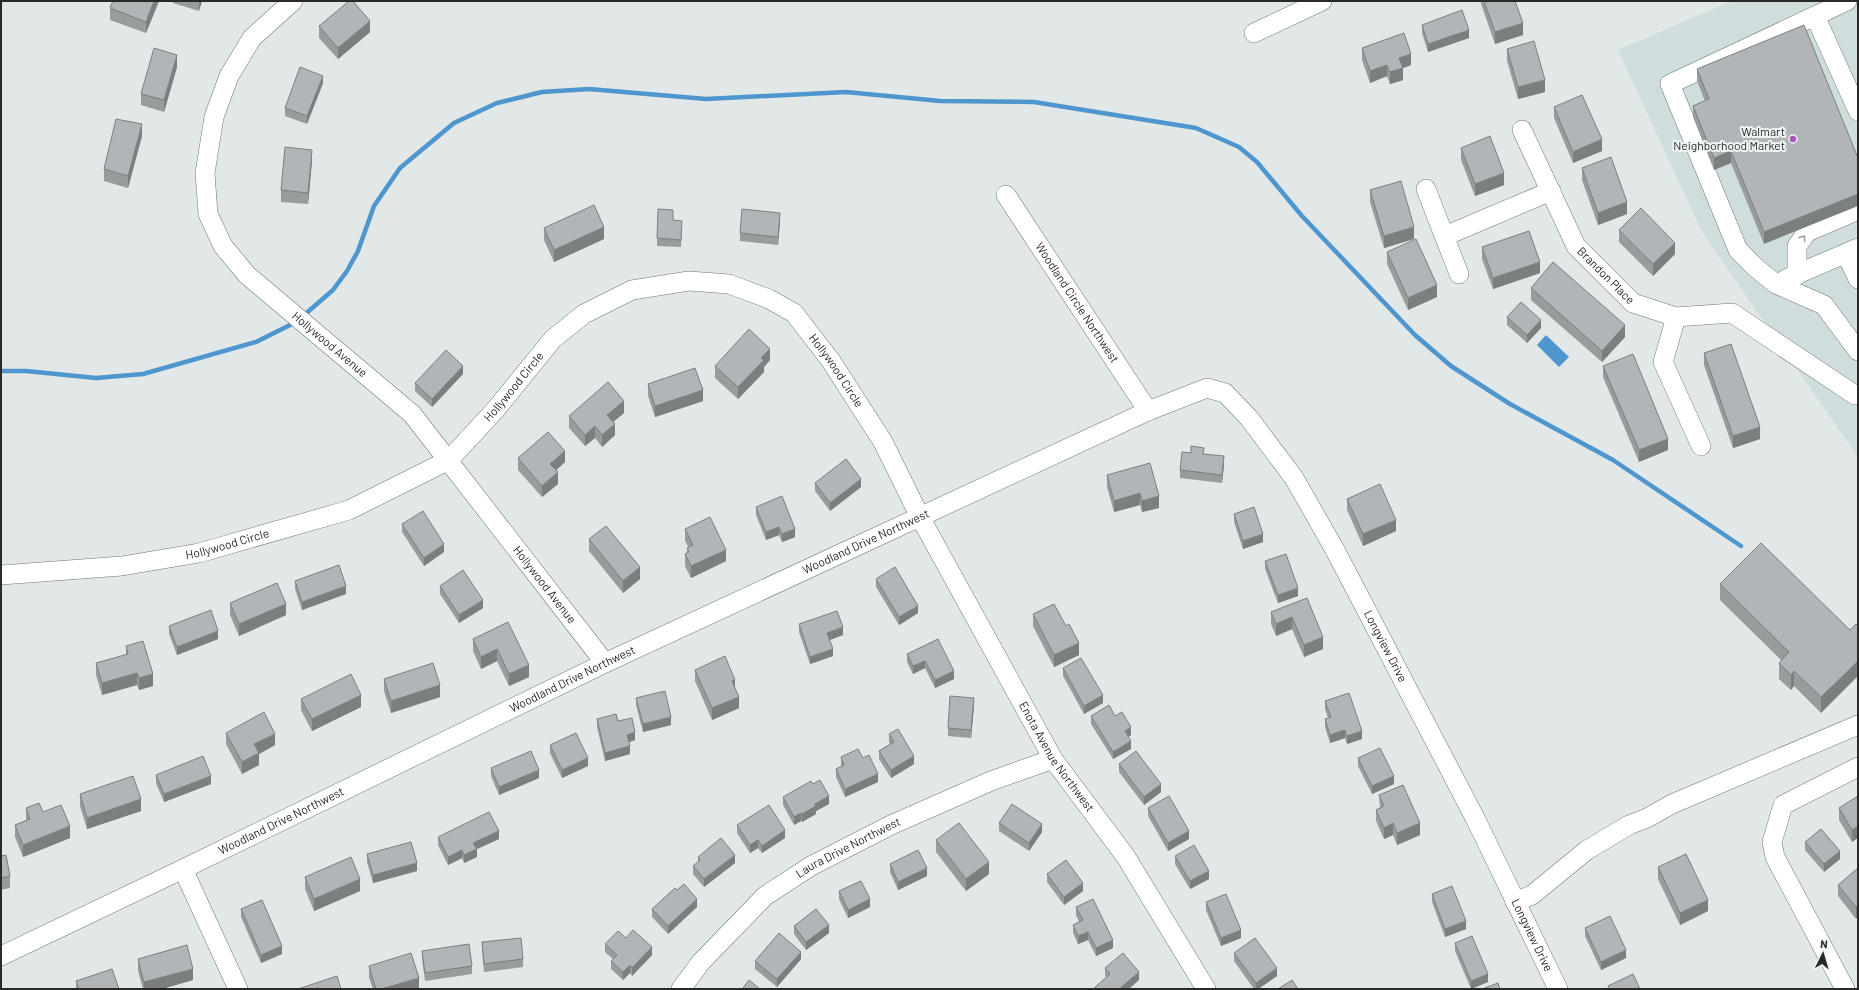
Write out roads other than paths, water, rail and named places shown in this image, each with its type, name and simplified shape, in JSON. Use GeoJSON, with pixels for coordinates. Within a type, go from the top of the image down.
{"type":"FeatureCollection","features":[{"type":"Feature","properties":{"kind":"street","name":"Hollywood Avenue"},"geometry":{"type":"LineString","coordinates":[[293,1],[252,38],[229,76],[214,117],[205,173],[208,214],[223,246],[247,275],[412,414],[605,663]]}},
{"type":"Feature","properties":{"kind":"street"},"geometry":{"type":"LineString","coordinates":[[1254,33],[1322,1]]}},
{"type":"Feature","properties":{"kind":"street"},"geometry":{"type":"LineString","coordinates":[[1847,1],[1670,84],[1738,250],[1756,268],[1776,284],[1824,305],[1858,351]]}},
{"type":"Feature","properties":{"kind":"street"},"geometry":{"type":"LineString","coordinates":[[1814,16],[1858,111]]}},
{"type":"Feature","properties":{"kind":"street","name":"Brandon Place"},"geometry":{"type":"LineString","coordinates":[[1522,130],[1576,246],[1633,302],[1676,317],[1732,313],[1855,395],[1858,395]]}},
{"type":"Feature","properties":{"kind":"street"},"geometry":{"type":"LineString","coordinates":[[1426,189],[1459,274]]}},
{"type":"Feature","properties":{"kind":"street"},"geometry":{"type":"LineString","coordinates":[[1445,236],[1551,191]]}},
{"type":"Feature","properties":{"kind":"street","name":"Woodland Circle Northwest"},"geometry":{"type":"LineString","coordinates":[[1006,194],[1148,411]]}},
{"type":"Feature","properties":{"kind":"street"},"geometry":{"type":"LineString","coordinates":[[1797,275],[1797,246],[1807,232],[1858,210]]}},
{"type":"Feature","properties":{"kind":"street"},"geometry":{"type":"LineString","coordinates":[[1776,284],[1852,251],[1858,279]]}},
{"type":"Feature","properties":{"kind":"street","name":"Hollywood Circle"},"geometry":{"type":"LineString","coordinates":[[1,576],[122,566],[199,553],[349,510],[449,460],[496,409],[553,339],[584,314],[632,290],[689,281],[729,284],[769,299],[794,313],[831,361],[883,442],[920,517]]}},
{"type":"Feature","properties":{"kind":"street"},"geometry":{"type":"LineString","coordinates":[[1676,317],[1663,362],[1700,446]]}},
{"type":"Feature","properties":{"kind":"street","name":"Longview Drive"},"geometry":{"type":"LineString","coordinates":[[1148,411],[1207,388],[1225,393],[1249,418],[1294,478],[1335,550],[1475,818],[1558,989]]}},
{"type":"Feature","properties":{"kind":"street","name":"Woodland Drive Northwest"},"geometry":{"type":"LineString","coordinates":[[1,956],[605,663],[1148,411]]}},
{"type":"Feature","properties":{"kind":"street","name":"Enota Avenue Northwest"},"geometry":{"type":"LineString","coordinates":[[920,517],[1053,759],[1126,857],[1206,989]]}},
{"type":"Feature","properties":{"kind":"street"},"geometry":{"type":"LineString","coordinates":[[1515,902],[1532,895],[1587,850],[1629,825],[1647,818],[1672,804],[1858,725]]}},
{"type":"Feature","properties":{"kind":"street","name":"Laura Drive Northwest"},"geometry":{"type":"LineString","coordinates":[[681,989],[701,962],[765,896],[811,866],[891,825],[991,782],[1053,759]]}},
{"type":"Feature","properties":{"kind":"street"},"geometry":{"type":"LineString","coordinates":[[1845,989],[1775,857],[1772,842],[1783,804],[1858,767]]}},
{"type":"Feature","properties":{"kind":"street"},"geometry":{"type":"LineString","coordinates":[[182,869],[238,989]]}},
{"type":"Feature","properties":{"kind":"water"},"geometry":{"type":"Polygon","coordinates":[[[1546,335],[1569,357],[1559,367],[1537,345],[1546,335]]]}},
{"type":"Feature","properties":{"kind":"waterway"},"geometry":{"type":"LineString","coordinates":[[303,316],[333,290],[347,271],[358,251],[374,206],[400,168],[454,123],[497,103],[542,92],[589,89],[706,99],[846,92],[940,101],[1034,102],[1196,128],[1239,147],[1257,162],[1302,216],[1415,335],[1451,366],[1510,404],[1613,460],[1741,546]]}},
{"type":"Feature","properties":{"kind":"waterway"},"geometry":{"type":"LineString","coordinates":[[1,371],[26,371],[96,378],[143,374],[256,342],[296,322]]}},
{"type":"Feature","properties":{"kind":"place","name":"Walmart Neighborhood Market"},"geometry":{"type":"Point","coordinates":[1793,139]}}]}
